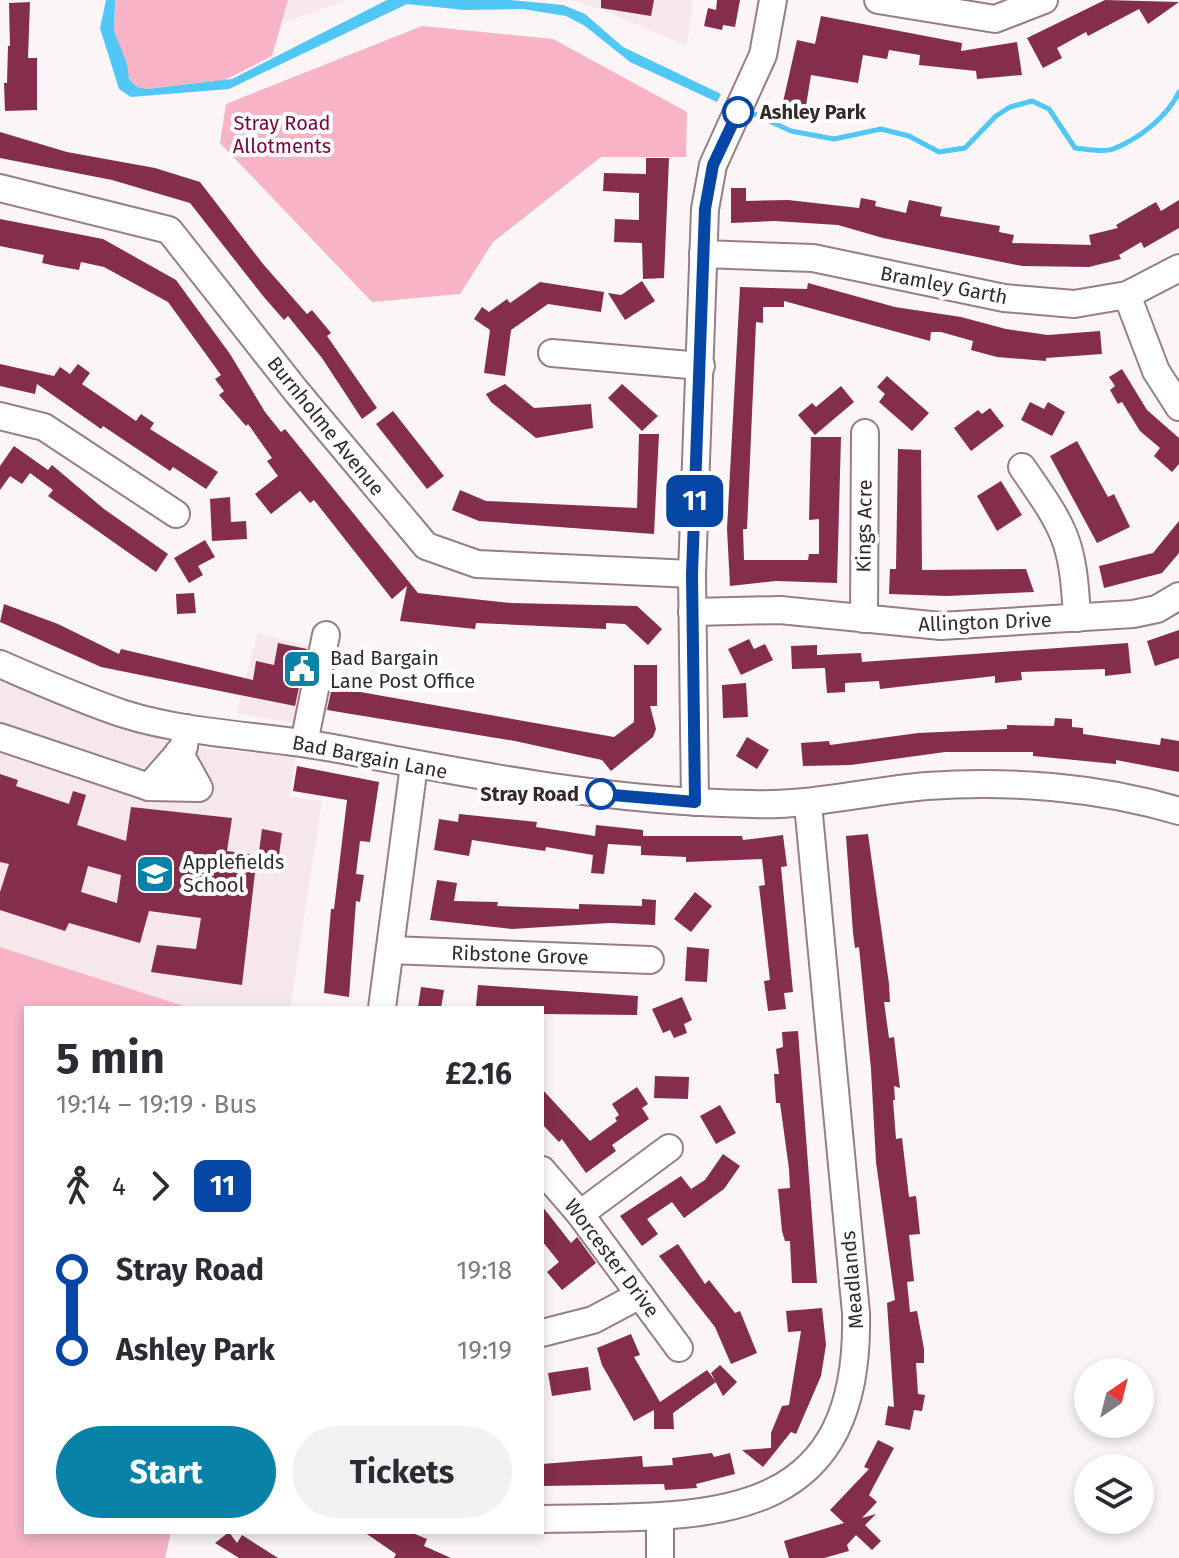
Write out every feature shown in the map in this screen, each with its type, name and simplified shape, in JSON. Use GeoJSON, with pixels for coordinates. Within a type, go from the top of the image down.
{"type":"FeatureCollection","features":[{"type":"Feature","properties":{"kind":"street"},"geometry":{"type":"LineString","coordinates":[[695,802],[692,574],[707,186],[763,55],[773,0]]}},
{"type":"Feature","properties":{"kind":"street"},"geometry":{"type":"LineString","coordinates":[[878,0],[995,19],[1044,0]]}},
{"type":"Feature","properties":{"kind":"street","name":"Burnholme Avenue"},"geometry":{"type":"LineString","coordinates":[[0,188],[169,230],[306,403],[426,546],[477,564],[692,574]]}},
{"type":"Feature","properties":{"kind":"street","name":"Bramley Garth"},"geometry":{"type":"LineString","coordinates":[[703,254],[813,258],[1046,303],[1074,304],[1127,295],[1179,268]]}},
{"type":"Feature","properties":{"kind":"street"},"geometry":{"type":"LineString","coordinates":[[1127,295],[1156,371],[1179,407]]}},
{"type":"Feature","properties":{"kind":"street"},"geometry":{"type":"LineString","coordinates":[[552,353],[701,366]]}},
{"type":"Feature","properties":{"kind":"street"},"geometry":{"type":"LineString","coordinates":[[0,416],[44,427],[176,513]]}},
{"type":"Feature","properties":{"kind":"street","name":"Kings Acre"},"geometry":{"type":"LineString","coordinates":[[864,619],[866,433]]}},
{"type":"Feature","properties":{"kind":"street"},"geometry":{"type":"LineString","coordinates":[[1018,460],[1063,529],[1072,550],[1077,618]]}},
{"type":"Feature","properties":{"kind":"street","name":"Allington Drive"},"geometry":{"type":"LineString","coordinates":[[692,612],[780,610],[941,626],[1145,612],[1179,596]]}},
{"type":"Feature","properties":{"kind":"street"},"geometry":{"type":"LineString","coordinates":[[304,743],[326,635]]}},
{"type":"Feature","properties":{"kind":"street","name":"Bad Bargain Lane"},"geometry":{"type":"LineString","coordinates":[[0,664],[183,740],[304,743],[531,786],[695,802],[808,804],[901,789],[983,785],[1094,793],[1179,811]]}},
{"type":"Feature","properties":{"kind":"street"},"geometry":{"type":"LineString","coordinates":[[0,737],[149,787],[199,788],[183,740]]}},
{"type":"Feature","properties":{"kind":"street"},"geometry":{"type":"LineString","coordinates":[[149,787],[183,740]]}},
{"type":"Feature","properties":{"kind":"street"},"geometry":{"type":"LineString","coordinates":[[382,1006],[414,765]]}},
{"type":"Feature","properties":{"kind":"street","name":"Meadlands"},"geometry":{"type":"LineString","coordinates":[[544,1519],[660,1517],[733,1508],[774,1491],[799,1474],[835,1432],[853,1385],[856,1313],[808,804]]}},
{"type":"Feature","properties":{"kind":"street","name":"Ribstone Grove"},"geometry":{"type":"LineString","coordinates":[[390,950],[650,960]]}},
{"type":"Feature","properties":{"kind":"street"},"geometry":{"type":"LineString","coordinates":[[580,1214],[669,1148]]}},
{"type":"Feature","properties":{"kind":"street","name":"Worcester Drive"},"geometry":{"type":"LineString","coordinates":[[544,1172],[580,1214],[679,1348]]}},
{"type":"Feature","properties":{"kind":"street"},"geometry":{"type":"LineString","coordinates":[[544,1332],[593,1320],[640,1295]]}},
{"type":"Feature","properties":{"kind":"street"},"geometry":{"type":"LineString","coordinates":[[660,1517],[660,1558]]}},
{"type":"Feature","properties":{"kind":"shaded area"},"geometry":{"type":"Polygon","coordinates":[[[288,0],[348,0],[283,23],[288,0]]]}},
{"type":"Feature","properties":{"kind":"shaded area"},"geometry":{"type":"Polygon","coordinates":[[[570,0],[693,0],[687,46],[598,8],[570,0]]]}},
{"type":"Feature","properties":{"kind":"shaded area"},"geometry":{"type":"Polygon","coordinates":[[[258,633],[320,649],[305,725],[236,713],[258,633]]]}},
{"type":"Feature","properties":{"kind":"shaded area","name":"Applefields School"},"geometry":{"type":"Polygon","coordinates":[[[0,682],[184,747],[296,756],[289,797],[322,801],[290,1006],[184,1006],[0,947],[0,682]]]}},
{"type":"Feature","properties":{"kind":"green space"},"geometry":{"type":"Polygon","coordinates":[[[115,0],[288,0],[272,56],[225,80],[147,89],[137,87],[129,79],[114,31],[115,0]]]}},
{"type":"Feature","properties":{"kind":"green space","name":"Stray Road Allotments"},"geometry":{"type":"Polygon","coordinates":[[[422,26],[553,39],[687,112],[686,157],[601,157],[493,242],[460,294],[372,302],[220,143],[226,104],[422,26]]]}},
{"type":"Feature","properties":{"kind":"green space"},"geometry":{"type":"Polygon","coordinates":[[[0,947],[184,1006],[24,1006],[24,1534],[171,1534],[165,1558],[0,1558],[0,947]]]}},
{"type":"Feature","properties":{"kind":"water"},"geometry":{"type":"Polygon","coordinates":[[[106,0],[115,0],[114,31],[127,64],[129,79],[137,87],[147,89],[232,79],[387,0],[511,0],[563,5],[585,14],[623,47],[721,94],[717,102],[630,62],[585,26],[566,16],[523,9],[464,10],[407,4],[229,89],[131,97],[119,89],[100,28],[106,0]]]}},
{"type":"Feature","properties":{"kind":"building"},"geometry":{"type":"Polygon","coordinates":[[[601,0],[654,0],[651,16],[601,8],[601,0]]]}},
{"type":"Feature","properties":{"kind":"building"},"geometry":{"type":"Polygon","coordinates":[[[717,0],[740,0],[735,27],[723,25],[722,30],[704,26],[708,8],[716,10],[717,0]]]}},
{"type":"Feature","properties":{"kind":"building"},"geometry":{"type":"Polygon","coordinates":[[[1105,0],[1179,2],[1148,24],[1139,9],[1088,36],[1086,32],[1057,48],[1062,58],[1043,68],[1027,38],[1105,0]]]}},
{"type":"Feature","properties":{"kind":"building"},"geometry":{"type":"Polygon","coordinates":[[[30,2],[28,58],[37,58],[37,110],[5,111],[4,83],[7,83],[10,46],[9,3],[30,2]]]}},
{"type":"Feature","properties":{"kind":"building"},"geometry":{"type":"Polygon","coordinates":[[[821,16],[962,43],[961,51],[1017,42],[1022,75],[977,79],[976,71],[919,65],[920,55],[889,50],[887,59],[863,55],[858,83],[811,75],[806,106],[783,102],[797,40],[815,44],[821,16]]]}},
{"type":"Feature","properties":{"kind":"building"},"geometry":{"type":"Polygon","coordinates":[[[0,132],[67,152],[155,168],[200,182],[263,264],[307,314],[312,310],[331,333],[327,336],[377,408],[362,419],[322,358],[288,316],[284,320],[263,296],[190,203],[112,180],[0,158],[0,132]]]}},
{"type":"Feature","properties":{"kind":"building"},"geometry":{"type":"Polygon","coordinates":[[[646,158],[669,158],[664,278],[643,279],[642,243],[614,242],[615,219],[639,220],[639,193],[603,191],[604,173],[646,174],[646,158]]]}},
{"type":"Feature","properties":{"kind":"building"},"geometry":{"type":"Polygon","coordinates":[[[731,188],[746,188],[746,201],[788,200],[859,208],[861,198],[876,201],[875,206],[906,213],[909,200],[942,207],[940,216],[1000,226],[999,232],[1014,235],[1012,243],[1091,245],[1089,235],[1118,228],[1116,225],[1156,202],[1161,211],[1179,200],[1179,228],[1144,248],[1141,242],[1119,255],[1121,259],[1089,267],[1022,266],[883,238],[838,225],[775,221],[731,223],[731,188]]]}},
{"type":"Feature","properties":{"kind":"building"},"geometry":{"type":"Polygon","coordinates":[[[0,219],[103,239],[176,280],[230,354],[265,412],[281,432],[285,429],[418,593],[511,603],[637,606],[662,629],[648,645],[625,624],[606,623],[606,629],[476,623],[475,629],[400,621],[407,586],[392,599],[314,500],[310,503],[300,491],[271,514],[255,494],[278,476],[267,461],[272,458],[248,424],[246,426],[219,395],[224,391],[215,379],[221,375],[168,302],[104,267],[81,262],[79,270],[56,266],[42,263],[44,255],[0,246],[0,219]]]}},
{"type":"Feature","properties":{"kind":"building"},"geometry":{"type":"Polygon","coordinates":[[[642,281],[655,301],[625,320],[608,293],[621,295],[642,281]]]}},
{"type":"Feature","properties":{"kind":"building"},"geometry":{"type":"Polygon","coordinates":[[[540,282],[604,292],[601,312],[548,304],[511,330],[505,376],[484,373],[490,330],[474,319],[482,307],[489,312],[507,299],[510,303],[540,282]]]}},
{"type":"Feature","properties":{"kind":"building"},"geometry":{"type":"Polygon","coordinates":[[[808,283],[895,307],[961,317],[1006,329],[1048,335],[1100,331],[1102,354],[1046,358],[1046,361],[997,357],[971,350],[973,341],[941,332],[931,332],[930,341],[784,301],[784,307],[763,307],[763,323],[756,322],[747,529],[743,529],[744,560],[808,560],[809,554],[819,554],[819,519],[809,520],[811,437],[841,437],[837,583],[776,581],[730,586],[727,529],[740,287],[807,289],[808,283]]]}},
{"type":"Feature","properties":{"kind":"building"},"geometry":{"type":"Polygon","coordinates":[[[0,364],[54,376],[60,367],[70,374],[78,364],[90,373],[82,384],[136,421],[141,414],[154,423],[150,429],[218,472],[206,489],[173,467],[170,471],[103,426],[101,429],[37,384],[35,394],[0,386],[0,364]]]}},
{"type":"Feature","properties":{"kind":"building"},"geometry":{"type":"Polygon","coordinates":[[[1122,369],[1147,410],[1179,438],[1179,464],[1172,472],[1154,456],[1160,448],[1140,431],[1122,402],[1118,404],[1110,390],[1115,386],[1109,377],[1122,369]]]}},
{"type":"Feature","properties":{"kind":"building"},"geometry":{"type":"Polygon","coordinates":[[[887,376],[929,413],[912,431],[879,402],[885,394],[877,387],[887,376]]]}},
{"type":"Feature","properties":{"kind":"building"},"geometry":{"type":"Polygon","coordinates":[[[505,384],[534,408],[591,404],[593,428],[536,438],[491,402],[486,394],[505,384]]]}},
{"type":"Feature","properties":{"kind":"building"},"geometry":{"type":"Polygon","coordinates":[[[622,384],[658,416],[642,431],[608,398],[622,384]]]}},
{"type":"Feature","properties":{"kind":"building"},"geometry":{"type":"Polygon","coordinates":[[[841,386],[854,402],[815,435],[798,415],[812,403],[816,407],[841,386]]]}},
{"type":"Feature","properties":{"kind":"building"},"geometry":{"type":"Polygon","coordinates":[[[1030,402],[1044,409],[1048,402],[1065,412],[1052,436],[1021,420],[1030,402]]]}},
{"type":"Feature","properties":{"kind":"building"},"geometry":{"type":"Polygon","coordinates":[[[990,408],[1004,426],[971,451],[954,428],[978,410],[982,414],[990,408]]]}},
{"type":"Feature","properties":{"kind":"building"},"geometry":{"type":"Polygon","coordinates":[[[393,411],[444,476],[427,489],[376,424],[393,411]]]}},
{"type":"Feature","properties":{"kind":"building"},"geometry":{"type":"Polygon","coordinates":[[[639,434],[659,434],[654,534],[479,521],[452,510],[460,490],[486,501],[637,508],[639,434]]]}},
{"type":"Feature","properties":{"kind":"building"},"geometry":{"type":"Polygon","coordinates":[[[1077,441],[1108,497],[1114,494],[1130,527],[1097,543],[1050,456],[1077,441]]]}},
{"type":"Feature","properties":{"kind":"building"},"geometry":{"type":"Polygon","coordinates":[[[14,446],[48,470],[52,465],[104,509],[168,554],[156,572],[48,496],[53,490],[30,473],[22,484],[10,476],[0,490],[0,466],[14,446]]]}},
{"type":"Feature","properties":{"kind":"building"},"geometry":{"type":"Polygon","coordinates":[[[898,449],[921,450],[922,570],[1026,569],[1034,592],[947,596],[889,594],[890,569],[896,569],[898,449]]]}},
{"type":"Feature","properties":{"kind":"building"},"geometry":{"type":"Polygon","coordinates":[[[1001,481],[1022,515],[997,531],[977,496],[1001,481]]]}},
{"type":"Feature","properties":{"kind":"building"},"geometry":{"type":"Polygon","coordinates":[[[230,497],[231,522],[246,521],[247,539],[212,541],[210,499],[230,497]]]}},
{"type":"Feature","properties":{"kind":"building"},"geometry":{"type":"Polygon","coordinates":[[[1179,521],[1179,553],[1162,573],[1104,588],[1099,566],[1153,553],[1179,521]]]}},
{"type":"Feature","properties":{"kind":"building"},"geometry":{"type":"Polygon","coordinates":[[[205,540],[215,557],[198,566],[203,575],[189,583],[174,558],[205,540]]]}},
{"type":"Feature","properties":{"kind":"building"},"geometry":{"type":"Polygon","coordinates":[[[194,593],[196,613],[177,614],[176,594],[194,593]]]}},
{"type":"Feature","properties":{"kind":"building"},"geometry":{"type":"Polygon","coordinates":[[[4,604],[58,624],[119,654],[121,649],[253,680],[256,661],[274,665],[278,643],[307,649],[295,706],[101,667],[0,622],[4,604]]]}},
{"type":"Feature","properties":{"kind":"building"},"geometry":{"type":"Polygon","coordinates":[[[1179,630],[1179,658],[1155,666],[1147,641],[1179,630]]]}},
{"type":"Feature","properties":{"kind":"building"},"geometry":{"type":"Polygon","coordinates":[[[749,639],[754,649],[765,644],[773,660],[741,675],[728,649],[749,639]]]}},
{"type":"Feature","properties":{"kind":"building"},"geometry":{"type":"Polygon","coordinates":[[[1128,643],[1131,673],[1105,676],[1105,669],[1021,672],[1022,680],[995,683],[995,676],[880,689],[879,681],[845,683],[845,692],[827,693],[825,668],[792,669],[791,646],[817,645],[817,655],[861,653],[862,662],[1128,643]]]}},
{"type":"Feature","properties":{"kind":"building"},"geometry":{"type":"Polygon","coordinates":[[[634,665],[657,665],[657,706],[650,706],[656,729],[653,737],[611,771],[602,760],[515,741],[327,710],[332,687],[614,737],[634,722],[634,665]]]}},
{"type":"Feature","properties":{"kind":"building"},"geometry":{"type":"Polygon","coordinates":[[[746,683],[748,717],[723,718],[722,685],[746,683]]]}},
{"type":"Feature","properties":{"kind":"building"},"geometry":{"type":"Polygon","coordinates":[[[1055,718],[1072,719],[1072,727],[1083,728],[1083,734],[1160,745],[1161,738],[1179,741],[1179,772],[1116,760],[1116,764],[1033,756],[1033,752],[945,752],[851,765],[803,766],[801,743],[829,741],[830,745],[918,733],[1007,729],[1007,725],[1054,726],[1055,718]]]}},
{"type":"Feature","properties":{"kind":"building"},"geometry":{"type":"Polygon","coordinates":[[[747,737],[769,750],[757,769],[736,756],[747,737]]]}},
{"type":"Feature","properties":{"kind":"building"},"geometry":{"type":"Polygon","coordinates":[[[297,766],[379,782],[370,842],[360,841],[356,874],[364,875],[360,902],[356,901],[349,997],[324,993],[331,909],[334,909],[347,800],[293,791],[297,766]]]}},
{"type":"Feature","properties":{"kind":"building"},"geometry":{"type":"Polygon","coordinates":[[[0,774],[18,780],[16,786],[69,804],[73,791],[86,795],[77,825],[126,841],[131,807],[232,818],[227,851],[257,855],[242,985],[151,972],[157,945],[196,949],[201,918],[149,911],[140,943],[69,923],[65,931],[0,910],[0,892],[9,864],[0,862],[0,774]],[[88,866],[81,892],[117,903],[121,875],[88,866]]]}},
{"type":"Feature","properties":{"kind":"building"},"geometry":{"type":"Polygon","coordinates":[[[459,814],[537,822],[536,827],[595,836],[596,825],[643,830],[643,836],[742,836],[743,840],[783,835],[787,866],[781,867],[793,992],[784,993],[786,1009],[768,1011],[764,981],[770,980],[759,886],[765,885],[762,859],[686,862],[686,857],[641,855],[641,846],[608,844],[604,874],[591,873],[593,855],[546,847],[545,851],[472,840],[469,856],[434,850],[439,819],[458,822],[459,814]]]}},
{"type":"Feature","properties":{"kind":"building"},"geometry":{"type":"Polygon","coordinates":[[[262,829],[282,833],[279,855],[259,852],[262,829]]]}},
{"type":"Feature","properties":{"kind":"building"},"geometry":{"type":"Polygon","coordinates":[[[868,834],[889,984],[890,1002],[884,1002],[889,1038],[894,1037],[900,1088],[894,1086],[896,1139],[902,1138],[909,1197],[916,1196],[920,1234],[909,1235],[914,1281],[907,1282],[910,1312],[917,1311],[924,1349],[924,1363],[916,1363],[918,1394],[925,1395],[922,1411],[914,1410],[910,1430],[885,1425],[888,1406],[894,1407],[887,1303],[895,1300],[876,1162],[871,1069],[859,947],[855,948],[853,933],[846,836],[868,834]]]}},
{"type":"Feature","properties":{"kind":"building"},"geometry":{"type":"Polygon","coordinates":[[[437,880],[457,883],[454,901],[498,902],[497,906],[579,909],[579,904],[642,906],[642,899],[656,900],[655,925],[609,923],[512,929],[430,920],[437,880]]]}},
{"type":"Feature","properties":{"kind":"building"},"geometry":{"type":"Polygon","coordinates":[[[695,892],[712,906],[691,932],[674,919],[695,892]]]}},
{"type":"Feature","properties":{"kind":"building"},"geometry":{"type":"Polygon","coordinates":[[[687,947],[709,949],[707,982],[685,981],[687,947]]]}},
{"type":"Feature","properties":{"kind":"building"},"geometry":{"type":"Polygon","coordinates":[[[478,985],[638,996],[637,1015],[544,1014],[544,1006],[476,1006],[478,985]]]}},
{"type":"Feature","properties":{"kind":"building"},"geometry":{"type":"Polygon","coordinates":[[[421,987],[444,990],[441,1006],[418,1006],[421,987]]]}},
{"type":"Feature","properties":{"kind":"building"},"geometry":{"type":"Polygon","coordinates":[[[682,997],[692,1020],[684,1024],[687,1033],[674,1038],[670,1030],[663,1033],[652,1009],[682,997]]]}},
{"type":"Feature","properties":{"kind":"building"},"geometry":{"type":"Polygon","coordinates":[[[798,1031],[817,1283],[792,1283],[790,1241],[785,1241],[782,1231],[778,1189],[790,1188],[780,1103],[776,1103],[774,1074],[779,1074],[776,1049],[783,1047],[782,1032],[798,1031]]]}},
{"type":"Feature","properties":{"kind":"building"},"geometry":{"type":"Polygon","coordinates":[[[655,1076],[689,1077],[688,1099],[654,1098],[655,1076]]]}},
{"type":"Feature","properties":{"kind":"building"},"geometry":{"type":"Polygon","coordinates":[[[637,1087],[648,1104],[642,1108],[649,1119],[612,1145],[616,1151],[586,1173],[562,1139],[559,1142],[544,1126],[544,1091],[590,1141],[617,1121],[615,1118],[619,1115],[612,1104],[637,1087]]]}},
{"type":"Feature","properties":{"kind":"building"},"geometry":{"type":"Polygon","coordinates":[[[720,1105],[736,1133],[716,1144],[700,1116],[720,1105]]]}},
{"type":"Feature","properties":{"kind":"building"},"geometry":{"type":"Polygon","coordinates":[[[723,1154],[740,1166],[724,1189],[684,1218],[672,1202],[647,1219],[658,1234],[642,1246],[620,1216],[681,1176],[691,1189],[705,1180],[723,1154]]]}},
{"type":"Feature","properties":{"kind":"building"},"geometry":{"type":"Polygon","coordinates":[[[544,1209],[571,1243],[577,1237],[596,1263],[562,1290],[547,1272],[559,1262],[544,1243],[544,1209]]]}},
{"type":"Feature","properties":{"kind":"building"},"geometry":{"type":"Polygon","coordinates":[[[678,1244],[705,1284],[709,1280],[735,1313],[740,1311],[757,1353],[731,1364],[715,1327],[659,1256],[678,1244]]]}},
{"type":"Feature","properties":{"kind":"building"},"geometry":{"type":"Polygon","coordinates":[[[822,1308],[826,1345],[821,1376],[796,1434],[791,1432],[763,1467],[742,1450],[771,1448],[771,1433],[782,1406],[789,1405],[801,1331],[788,1332],[786,1311],[822,1308]]]}},
{"type":"Feature","properties":{"kind":"building"},"geometry":{"type":"Polygon","coordinates":[[[631,1334],[640,1355],[634,1357],[660,1402],[707,1370],[716,1382],[673,1413],[674,1429],[654,1429],[654,1410],[634,1421],[602,1365],[597,1348],[631,1334]]]}},
{"type":"Feature","properties":{"kind":"building"},"geometry":{"type":"Polygon","coordinates":[[[720,1365],[737,1382],[723,1396],[711,1373],[720,1365]]]}},
{"type":"Feature","properties":{"kind":"building"},"geometry":{"type":"Polygon","coordinates":[[[588,1367],[591,1390],[552,1396],[548,1373],[588,1367]]]}},
{"type":"Feature","properties":{"kind":"building"},"geometry":{"type":"Polygon","coordinates":[[[878,1440],[894,1448],[869,1495],[877,1502],[862,1518],[876,1514],[865,1525],[881,1541],[872,1550],[856,1535],[847,1545],[849,1551],[824,1558],[789,1558],[784,1541],[844,1523],[830,1510],[869,1469],[864,1467],[878,1440]]]}},
{"type":"Feature","properties":{"kind":"building"},"geometry":{"type":"Polygon","coordinates":[[[712,1453],[714,1457],[730,1453],[735,1474],[696,1484],[697,1488],[665,1490],[664,1484],[544,1486],[544,1464],[642,1456],[643,1467],[673,1465],[672,1458],[712,1453]]]}},
{"type":"Feature","properties":{"kind":"building"},"geometry":{"type":"Polygon","coordinates":[[[230,1534],[237,1543],[242,1535],[278,1558],[239,1558],[215,1543],[230,1534]]]}},
{"type":"Feature","properties":{"kind":"building"},"geometry":{"type":"Polygon","coordinates":[[[367,1534],[415,1534],[427,1539],[424,1546],[451,1558],[394,1558],[396,1554],[367,1534]]]}},
{"type":"Feature","properties":{"kind":"waterway"},"geometry":{"type":"LineString","coordinates":[[748,111],[791,131],[834,139],[881,129],[909,136],[939,152],[965,148],[996,116],[1010,107],[1032,101],[1049,109],[1075,148],[1104,151],[1123,145],[1151,126],[1179,92]]}},
{"type":"Feature","properties":{"kind":"bus line","name":"11"},"geometry":{"type":"LineString","coordinates":[[601,794],[695,802],[692,574],[705,209],[713,165],[738,112]]}},
{"type":"Feature","properties":{"kind":"place","name":"Ashley Park"},"geometry":{"type":"Point","coordinates":[738,112]}},
{"type":"Feature","properties":{"kind":"place","name":"Bad Bargain Lane Post Office"},"geometry":{"type":"Point","coordinates":[302,669]}},
{"type":"Feature","properties":{"kind":"place","name":"Stray Road"},"geometry":{"type":"Point","coordinates":[601,794]}},
{"type":"Feature","properties":{"kind":"place","name":"Applefields School"},"geometry":{"type":"Point","coordinates":[155,874]}}]}
